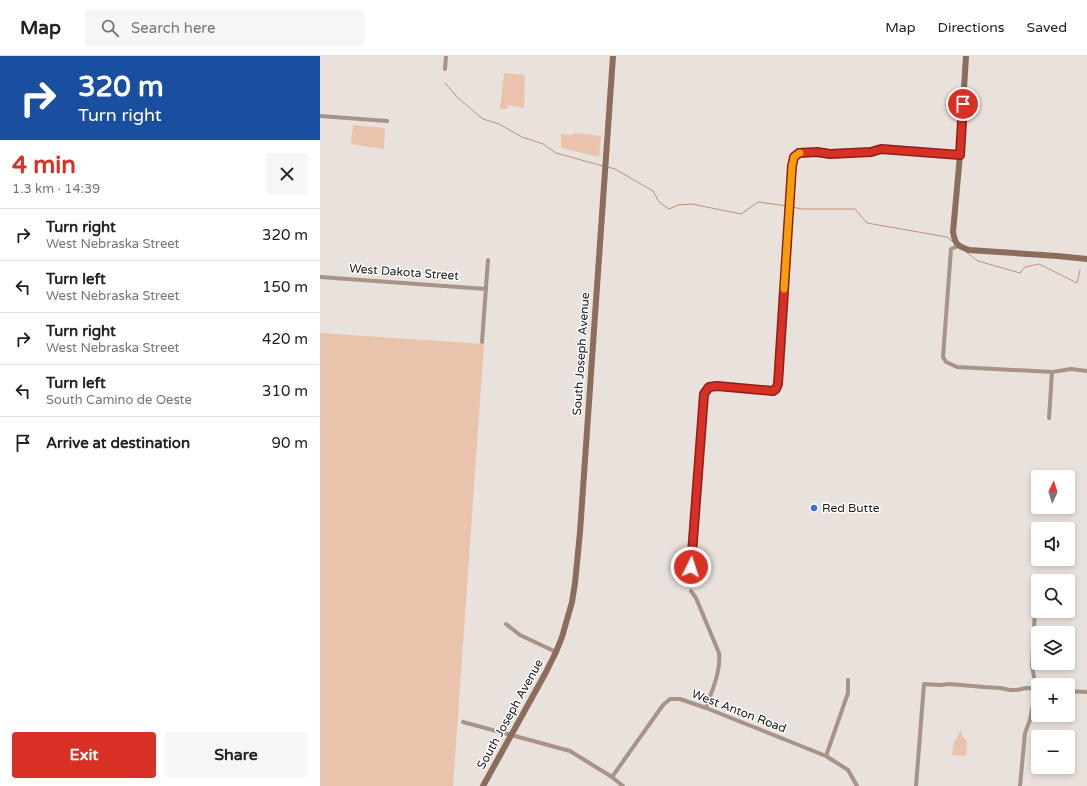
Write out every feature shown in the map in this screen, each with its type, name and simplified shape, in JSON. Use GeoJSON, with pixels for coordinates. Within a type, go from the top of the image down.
{"type":"FeatureCollection","features":[{"type":"Feature","properties":{"kind":"main road","name":"South Joseph Avenue"},"geometry":{"type":"LineString","coordinates":[[483,786],[556,652],[572,602],[576,578],[612,56]]}},
{"type":"Feature","properties":{"kind":"main road"},"geometry":{"type":"LineString","coordinates":[[966,56],[960,155],[953,232],[954,240],[958,246],[969,250],[1087,259]]}},
{"type":"Feature","properties":{"kind":"street"},"geometry":{"type":"LineString","coordinates":[[445,69],[446,56]]}},
{"type":"Feature","properties":{"kind":"street"},"geometry":{"type":"LineString","coordinates":[[320,116],[387,121]]}},
{"type":"Feature","properties":{"kind":"street"},"geometry":{"type":"LineString","coordinates":[[691,567],[704,394],[709,387],[717,386],[773,391],[776,389],[778,384],[792,166],[794,157],[799,153],[817,152],[830,154],[871,152],[881,149],[960,155]]}},
{"type":"Feature","properties":{"kind":"street"},"geometry":{"type":"LineString","coordinates":[[958,246],[951,249],[943,357],[946,362],[957,367],[1052,372],[1087,370]]}},
{"type":"Feature","properties":{"kind":"street"},"geometry":{"type":"LineString","coordinates":[[482,342],[488,260]]}},
{"type":"Feature","properties":{"kind":"street","name":"West Dakota Street"},"geometry":{"type":"LineString","coordinates":[[320,277],[486,289]]}},
{"type":"Feature","properties":{"kind":"street"},"geometry":{"type":"LineString","coordinates":[[1049,418],[1052,372]]}},
{"type":"Feature","properties":{"kind":"street"},"geometry":{"type":"LineString","coordinates":[[691,591],[696,598],[720,661],[718,673],[706,708]]}},
{"type":"Feature","properties":{"kind":"street"},"geometry":{"type":"LineString","coordinates":[[1035,618],[1032,666],[1035,678]]}},
{"type":"Feature","properties":{"kind":"street","name":"South Joseph Avenue"},"geometry":{"type":"LineString","coordinates":[[506,624],[520,635],[556,652]]}},
{"type":"Feature","properties":{"kind":"street"},"geometry":{"type":"LineString","coordinates":[[826,756],[848,693],[848,680]]}},
{"type":"Feature","properties":{"kind":"street"},"geometry":{"type":"LineString","coordinates":[[916,786],[924,684],[949,684],[1010,690],[1031,688]]}},
{"type":"Feature","properties":{"kind":"street"},"geometry":{"type":"LineString","coordinates":[[1075,691],[1087,692]]}},
{"type":"Feature","properties":{"kind":"street","name":"West Anton Road"},"geometry":{"type":"LineString","coordinates":[[612,777],[663,705],[670,700],[680,699],[826,756],[848,770],[857,786]]}},
{"type":"Feature","properties":{"kind":"street"},"geometry":{"type":"LineString","coordinates":[[1020,786],[1025,733],[1031,715]]}},
{"type":"Feature","properties":{"kind":"street"},"geometry":{"type":"LineString","coordinates":[[463,722],[570,751],[612,777],[623,786]]}},
{"type":"Feature","properties":{"kind":"shaded area"},"geometry":{"type":"Polygon","coordinates":[[[504,73],[525,75],[524,108],[508,105],[507,109],[500,109],[504,73]]]}},
{"type":"Feature","properties":{"kind":"shaded area"},"geometry":{"type":"Polygon","coordinates":[[[353,125],[385,128],[384,149],[351,144],[353,125]]]}},
{"type":"Feature","properties":{"kind":"shaded area"},"geometry":{"type":"Polygon","coordinates":[[[575,133],[601,136],[599,157],[561,148],[561,134],[571,135],[575,133]]]}},
{"type":"Feature","properties":{"kind":"shaded area"},"geometry":{"type":"Polygon","coordinates":[[[320,333],[484,344],[453,786],[320,786],[320,333]]]}},
{"type":"Feature","properties":{"kind":"shaded area"},"geometry":{"type":"Polygon","coordinates":[[[960,731],[962,731],[962,736],[967,741],[966,756],[952,755],[954,740],[956,740],[960,731]]]}},
{"type":"Feature","properties":{"kind":"waterway"},"geometry":{"type":"LineString","coordinates":[[445,83],[458,98],[483,119],[499,124],[522,137],[543,144],[556,153],[603,166]]}},
{"type":"Feature","properties":{"kind":"waterway"},"geometry":{"type":"LineString","coordinates":[[608,167],[615,169],[653,191],[659,202],[669,209],[678,205],[692,204],[741,214],[758,202],[788,206]]}},
{"type":"Feature","properties":{"kind":"waterway"},"geometry":{"type":"LineString","coordinates":[[792,207],[802,209],[855,209],[867,223],[947,237],[953,242]]}},
{"type":"Feature","properties":{"kind":"waterway"},"geometry":{"type":"LineString","coordinates":[[966,252],[978,261],[1020,273],[1025,267],[1039,264],[1077,283],[1080,270]]}},
{"type":"Feature","properties":{"kind":"slow traffic"},"geometry":{"type":"LineString","coordinates":[[784,289],[792,166],[794,157],[800,153]]}},
{"type":"Feature","properties":{"kind":"place","name":"Red Butte"},"geometry":{"type":"Point","coordinates":[814,508]}},
{"type":"Feature","properties":{"kind":"route"},"geometry":{"type":"LineString","coordinates":[[691,567],[704,394],[709,387],[717,386],[773,391],[776,389],[778,384],[792,166],[794,157],[799,153],[817,152],[830,154],[871,152],[881,149],[960,155],[963,104]]}}]}
